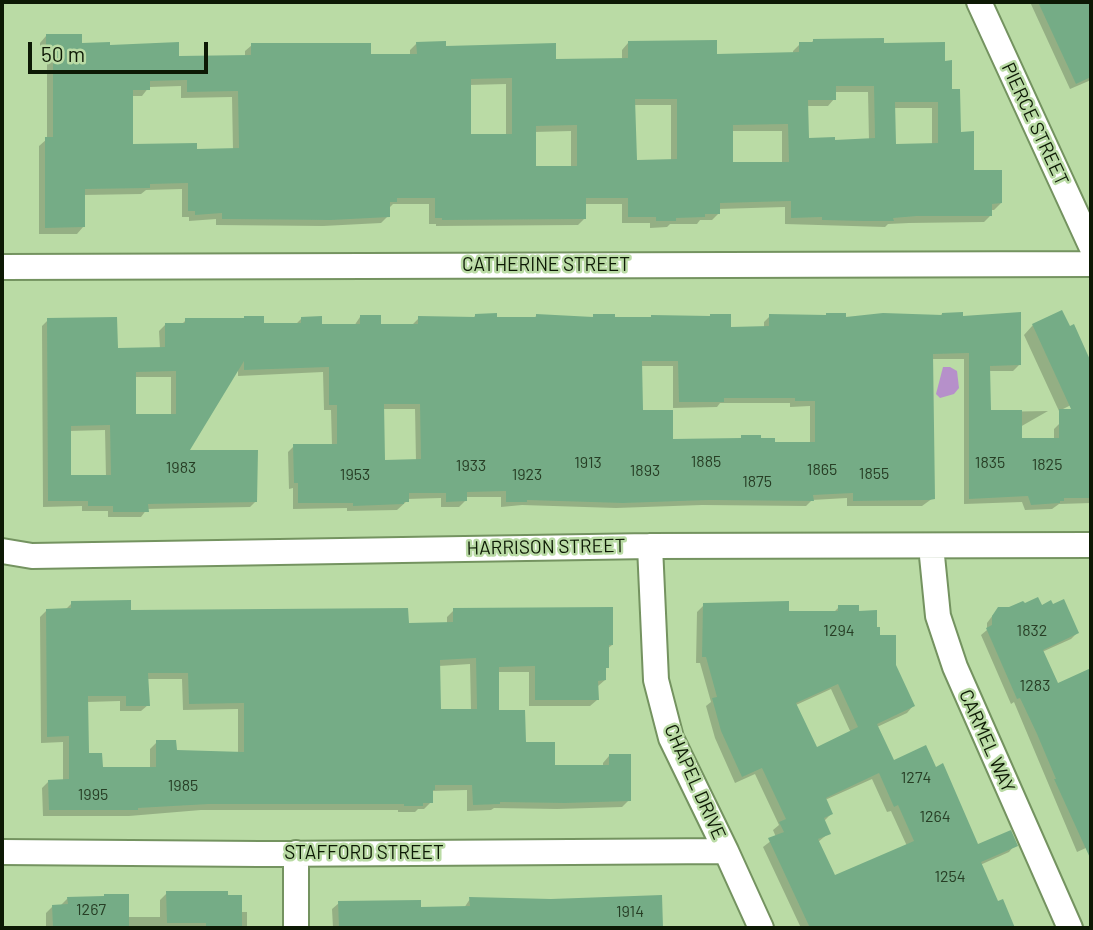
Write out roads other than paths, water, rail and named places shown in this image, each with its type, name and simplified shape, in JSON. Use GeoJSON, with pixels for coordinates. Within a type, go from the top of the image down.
{"type":"FeatureCollection","features":[{"type":"Feature","properties":{"kind":"street","name":"PIERCE STREET"},"geometry":{"type":"LineString","coordinates":[[979,2],[1091,246]]}},
{"type":"Feature","properties":{"kind":"street","name":"CATHERINE STREET"},"geometry":{"type":"LineString","coordinates":[[2,267],[1091,264]]}},
{"type":"Feature","properties":{"kind":"street","name":"HARRISON STREET"},"geometry":{"type":"LineString","coordinates":[[2,551],[32,556],[650,546],[1091,545]]}},
{"type":"Feature","properties":{"kind":"street","name":"CHAPEL DRIVE"},"geometry":{"type":"LineString","coordinates":[[650,546],[656,680],[671,738],[761,928]]}},
{"type":"Feature","properties":{"kind":"street","name":"CARMEL WAY"},"geometry":{"type":"LineString","coordinates":[[931,546],[938,616],[955,667],[1070,928]]}},
{"type":"Feature","properties":{"kind":"street","name":"STAFFORD STREET"},"geometry":{"type":"LineString","coordinates":[[2,852],[726,851]]}},
{"type":"Feature","properties":{"kind":"street"},"geometry":{"type":"LineString","coordinates":[[296,853],[296,928]]}}]}
